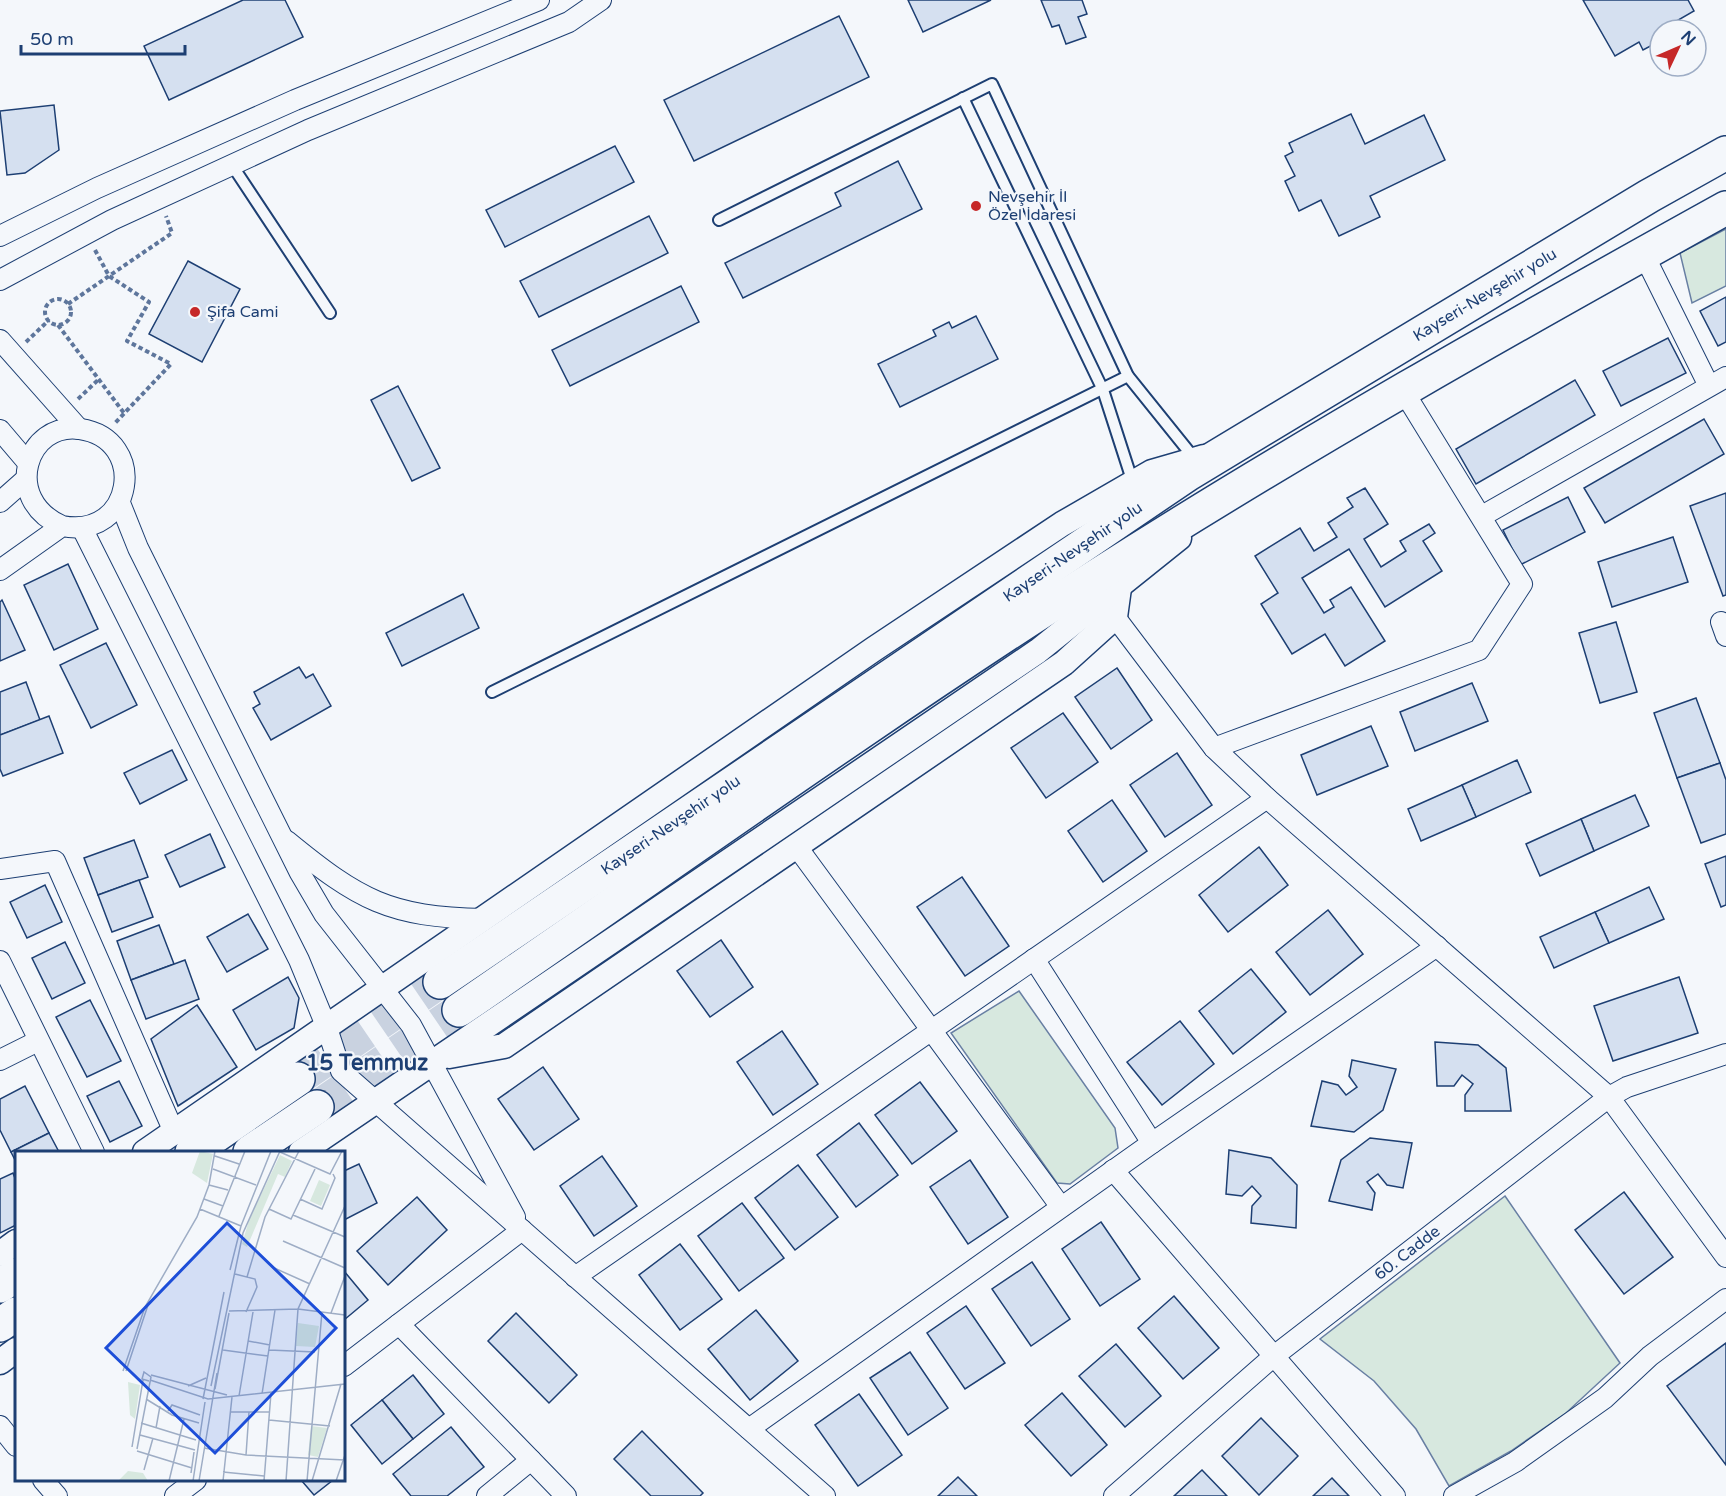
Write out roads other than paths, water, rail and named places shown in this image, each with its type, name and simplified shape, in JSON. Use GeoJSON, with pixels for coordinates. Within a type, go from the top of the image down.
{"type":"FeatureCollection","features":[{"type":"Feature","properties":{"kind":"highway","name":"Kayseri-Nevşehir yolu"},"geometry":{"type":"LineString","coordinates":[[440,982],[1206,457],[1726,153]]}},
{"type":"Feature","properties":{"kind":"highway","name":"Kayseri-Nevşehir yolu"},"geometry":{"type":"LineString","coordinates":[[459,1010],[900,707],[1094,578],[1235,491],[1404,392],[1643,253],[1726,208]]}},
{"type":"Feature","properties":{"kind":"highway"},"geometry":{"type":"LineString","coordinates":[[183,1142],[298,1079]]}},
{"type":"Feature","properties":{"kind":"highway"},"geometry":{"type":"LineString","coordinates":[[251,1151],[317,1107]]}},
{"type":"Feature","properties":{"kind":"highway"},"geometry":{"type":"LineString","coordinates":[[0,1286],[15,1276]]}},
{"type":"Feature","properties":{"kind":"highway"},"geometry":{"type":"LineString","coordinates":[[0,1325],[15,1315]]}},
{"type":"Feature","properties":{"kind":"street"},"geometry":{"type":"LineString","coordinates":[[0,236],[98,188],[295,100],[539,0]]}},
{"type":"Feature","properties":{"kind":"street"},"geometry":{"type":"LineString","coordinates":[[0,280],[159,198],[308,130],[569,22],[601,0]]}},
{"type":"Feature","properties":{"kind":"street"},"geometry":{"type":"LineString","coordinates":[[1482,516],[1718,381],[1643,253]]}},
{"type":"Feature","properties":{"kind":"street"},"geometry":{"type":"LineString","coordinates":[[0,340],[79,429]]}},
{"type":"Feature","properties":{"kind":"street"},"geometry":{"type":"LineString","coordinates":[[1214,748],[1479,650],[1522,584],[1404,392]]}},
{"type":"Feature","properties":{"kind":"street"},"geometry":{"type":"LineString","coordinates":[[0,430],[27,471],[28,495],[47,520],[62,526],[82,528],[104,520],[120,503],[125,487],[125,470],[119,455],[102,437],[79,429],[62,431],[47,438],[35,449],[27,471],[0,502]]}},
{"type":"Feature","properties":{"kind":"street"},"geometry":{"type":"LineString","coordinates":[[149,1151],[183,1142],[327,1028],[382,989],[874,649],[1062,524],[1152,472],[1206,457]]}},
{"type":"Feature","properties":{"kind":"street"},"geometry":{"type":"LineString","coordinates":[[303,1151],[1028,658],[1119,588],[1235,491]]}},
{"type":"Feature","properties":{"kind":"street"},"geometry":{"type":"LineString","coordinates":[[120,503],[138,548],[280,836],[324,915],[436,1060],[522,1230]]}},
{"type":"Feature","properties":{"kind":"street"},"geometry":{"type":"LineString","coordinates":[[0,570],[62,526]]}},
{"type":"Feature","properties":{"kind":"street"},"geometry":{"type":"LineString","coordinates":[[82,528],[285,931],[327,1028],[341,1071],[749,1429],[815,1493]]}},
{"type":"Feature","properties":{"kind":"street"},"geometry":{"type":"LineString","coordinates":[[436,1060],[504,1046],[1064,663],[1115,617],[1119,588]]}},
{"type":"Feature","properties":{"kind":"street"},"geometry":{"type":"LineString","coordinates":[[1115,617],[1214,748],[1267,798],[1608,1097],[1726,1257]]}},
{"type":"Feature","properties":{"kind":"street"},"geometry":{"type":"LineString","coordinates":[[575,1276],[1267,798]]}},
{"type":"Feature","properties":{"kind":"street"},"geometry":{"type":"LineString","coordinates":[[280,836],[332,878],[355,893],[373,901],[423,916],[484,919]]}},
{"type":"Feature","properties":{"kind":"street"},"geometry":{"type":"LineString","coordinates":[[797,847],[1061,1207]]}},
{"type":"Feature","properties":{"kind":"street"},"geometry":{"type":"LineString","coordinates":[[0,869],[55,861],[183,1142]]}},
{"type":"Feature","properties":{"kind":"street"},"geometry":{"type":"LineString","coordinates":[[749,1429],[1113,1170],[1437,946]]}},
{"type":"Feature","properties":{"kind":"street"},"geometry":{"type":"LineString","coordinates":[[1034,959],[1152,1143]]}},
{"type":"Feature","properties":{"kind":"street"},"geometry":{"type":"LineString","coordinates":[[0,961],[93,1151]]}},
{"type":"Feature","properties":{"kind":"street"},"geometry":{"type":"LineString","coordinates":[[0,1060],[38,1041]]}},
{"type":"Feature","properties":{"kind":"street","name":"60. Cadde"},"geometry":{"type":"LineString","coordinates":[[1114,1496],[1274,1356],[1608,1097],[1627,1088],[1726,1054]]}},
{"type":"Feature","properties":{"kind":"street"},"geometry":{"type":"LineString","coordinates":[[1113,1170],[1395,1496]]}},
{"type":"Feature","properties":{"kind":"street"},"geometry":{"type":"LineString","coordinates":[[345,1365],[522,1230]]}},
{"type":"Feature","properties":{"kind":"street"},"geometry":{"type":"LineString","coordinates":[[0,1254],[15,1243]]}},
{"type":"Feature","properties":{"kind":"street"},"geometry":{"type":"LineString","coordinates":[[1454,1496],[1515,1462],[1605,1398],[1650,1356],[1726,1299]]}},
{"type":"Feature","properties":{"kind":"street"},"geometry":{"type":"LineString","coordinates":[[399,1324],[566,1496]]}},
{"type":"Feature","properties":{"kind":"street"},"geometry":{"type":"LineString","coordinates":[[0,1362],[15,1351]]}},
{"type":"Feature","properties":{"kind":"street"},"geometry":{"type":"LineString","coordinates":[[0,1426],[15,1445]]}},
{"type":"Feature","properties":{"kind":"street"},"geometry":{"type":"LineString","coordinates":[[487,1496],[531,1460]]}},
{"type":"Feature","properties":{"kind":"street"},"geometry":{"type":"LineString","coordinates":[[46,1481],[57,1496]]}},
{"type":"Feature","properties":{"kind":"street"},"geometry":{"type":"LineString","coordinates":[[175,1496],[194,1481]]}},
{"type":"Feature","properties":{"kind":"lane"},"geometry":{"type":"LineString","coordinates":[[718,220],[992,84],[1128,376],[1206,457]]}},
{"type":"Feature","properties":{"kind":"lane"},"geometry":{"type":"LineString","coordinates":[[963,98],[1103,390],[1133,483]]}},
{"type":"Feature","properties":{"kind":"lane"},"geometry":{"type":"LineString","coordinates":[[232,165],[330,313]]}},
{"type":"Feature","properties":{"kind":"lane"},"geometry":{"type":"LineString","coordinates":[[492,692],[1128,376]]}},
{"type":"Feature","properties":{"kind":"tunnel"},"geometry":{"type":"LineString","coordinates":[[298,1079],[440,982]]}},
{"type":"Feature","properties":{"kind":"tunnel"},"geometry":{"type":"LineString","coordinates":[[317,1107],[459,1010]]}},
{"type":"Feature","properties":{"kind":"place","name":"Nevşehir İl Özel İdaresi"},"geometry":{"type":"Point","coordinates":[976,206]}},
{"type":"Feature","properties":{"kind":"place","name":"Şifa Cami"},"geometry":{"type":"Point","coordinates":[195,312]}},
{"type":"Feature","properties":{"kind":"district","name":"15 Temmuz"},"geometry":{"type":"Point","coordinates":[367,1063]}}]}
